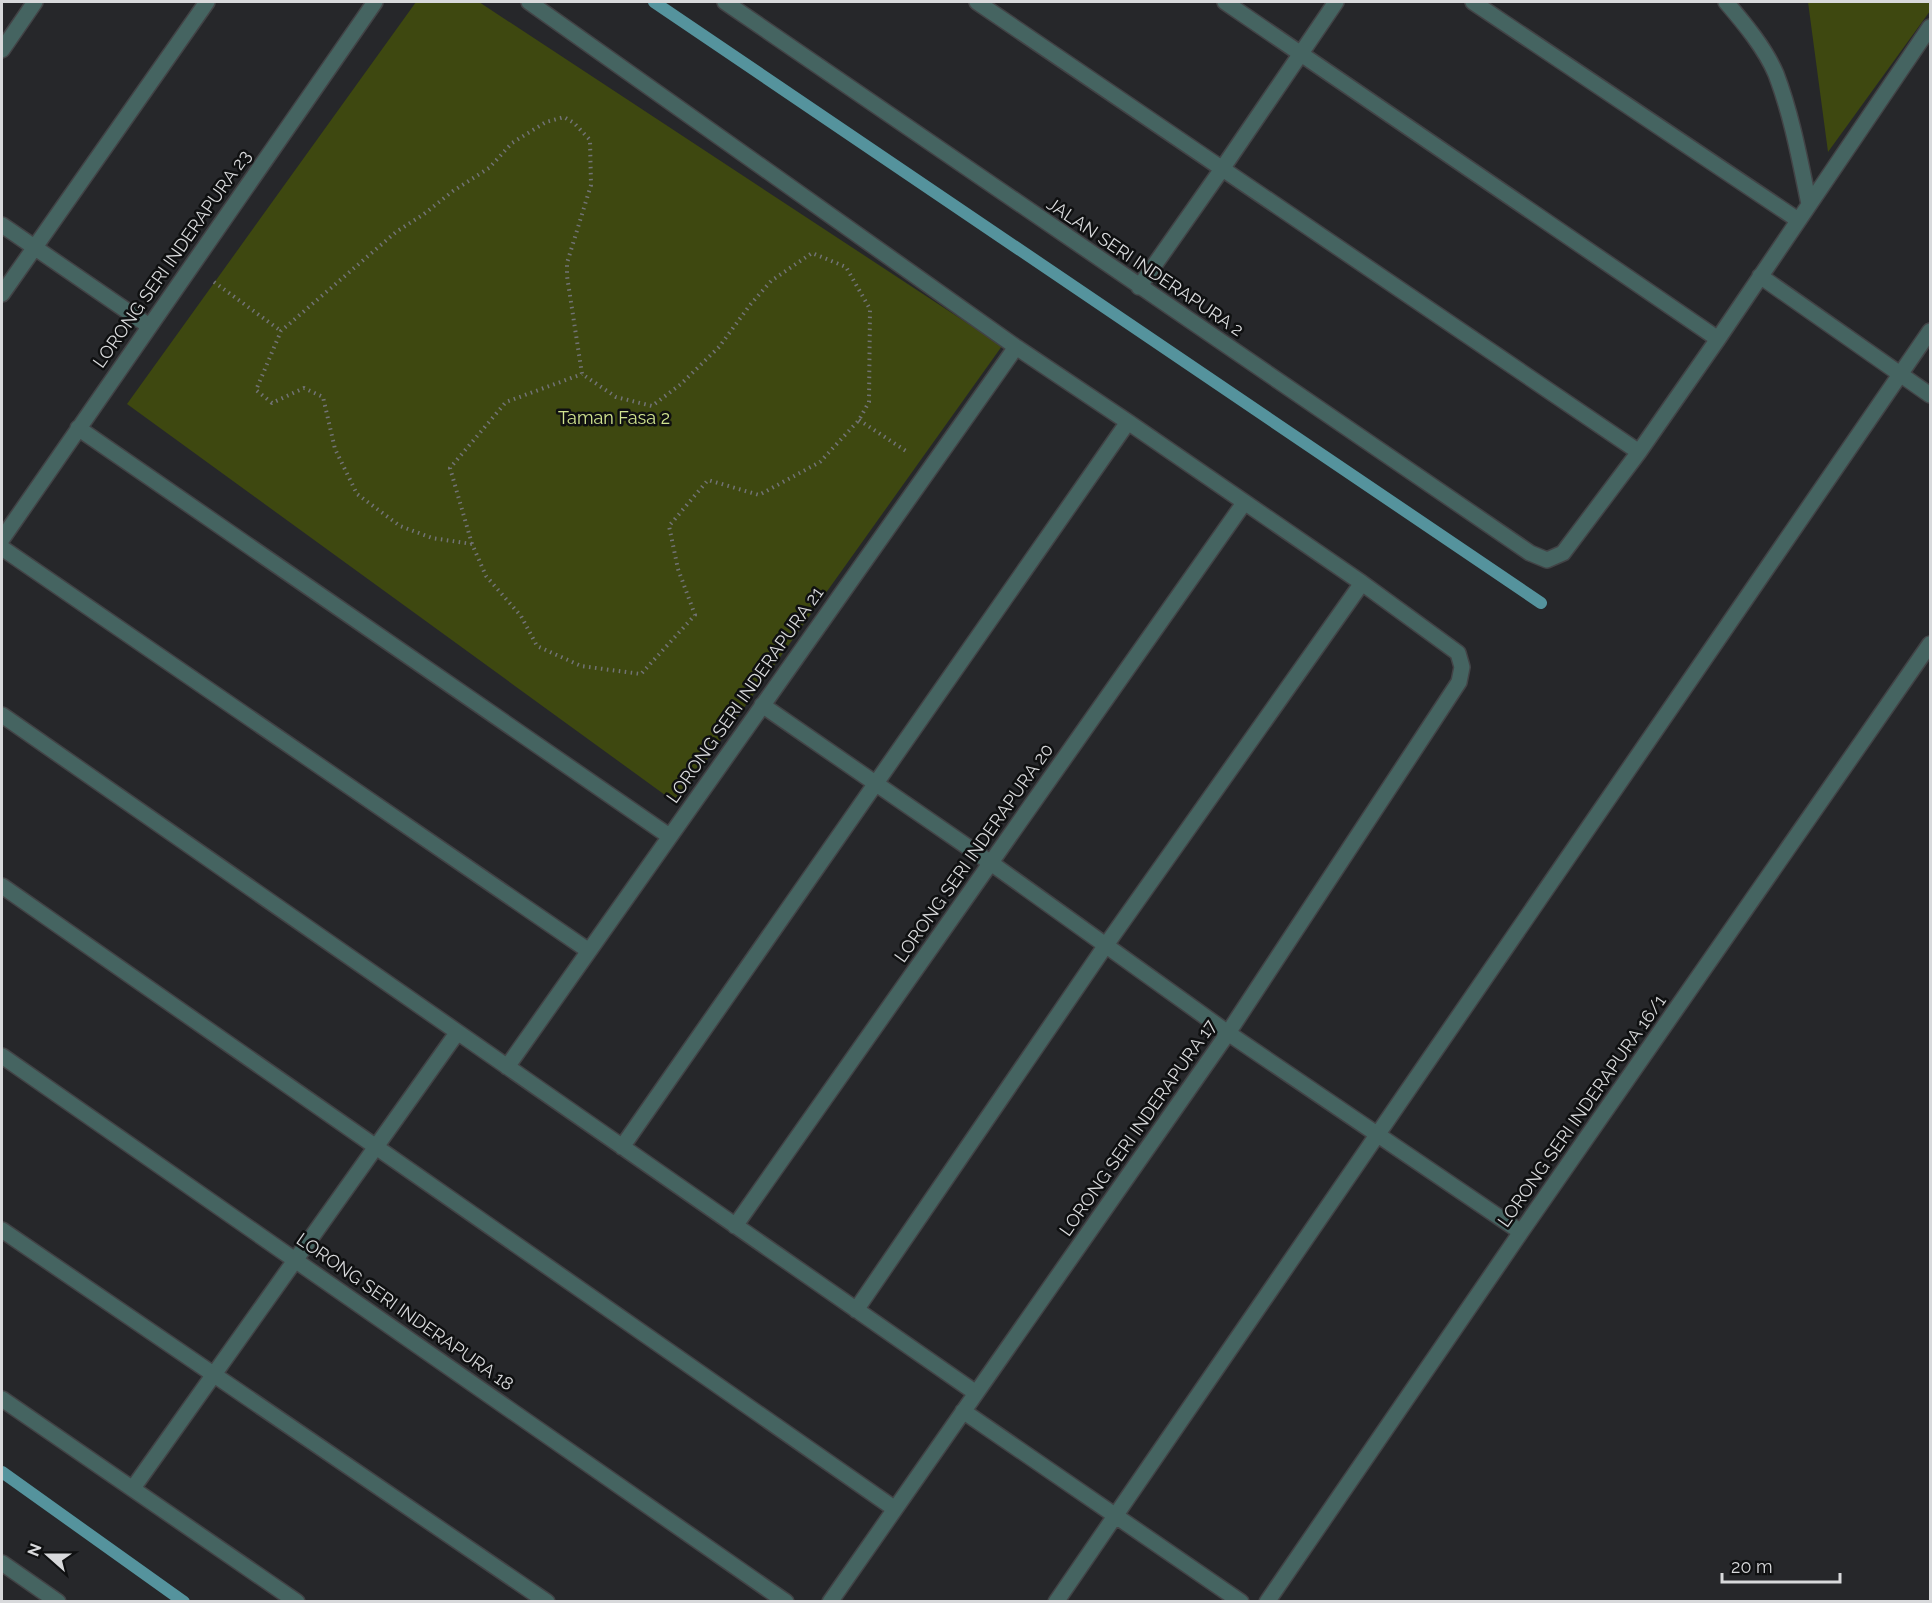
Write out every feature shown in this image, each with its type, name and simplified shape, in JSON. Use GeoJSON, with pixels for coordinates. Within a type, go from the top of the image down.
{"type":"FeatureCollection","features":[{"type":"Feature","properties":{"kind":"street"},"geometry":{"type":"LineString","coordinates":[[2,50],[35,2]]}},
{"type":"Feature","properties":{"kind":"street"},"geometry":{"type":"LineString","coordinates":[[2,294],[207,2]]}},
{"type":"Feature","properties":{"kind":"street","name":"LORONG SERI INDERAPURA 23"},"geometry":{"type":"LineString","coordinates":[[2,539],[375,2]]}},
{"type":"Feature","properties":{"kind":"street"},"geometry":{"type":"LineString","coordinates":[[529,2],[1016,347],[1362,583],[1106,945],[856,1310]]}},
{"type":"Feature","properties":{"kind":"street","name":"JALAN SERI INDERAPURA 2"},"geometry":{"type":"LineString","coordinates":[[724,2],[1530,554],[1547,560],[1563,553],[1639,452]]}},
{"type":"Feature","properties":{"kind":"street"},"geometry":{"type":"LineString","coordinates":[[977,2],[1639,452],[1930,27]]}},
{"type":"Feature","properties":{"kind":"street"},"geometry":{"type":"LineString","coordinates":[[1225,2],[1718,339]]}},
{"type":"Feature","properties":{"kind":"street"},"geometry":{"type":"LineString","coordinates":[[1139,287],[1336,2]]}},
{"type":"Feature","properties":{"kind":"street"},"geometry":{"type":"LineString","coordinates":[[1473,2],[1798,220]]}},
{"type":"Feature","properties":{"kind":"street"},"geometry":{"type":"LineString","coordinates":[[1726,2],[1752,34],[1775,73],[1793,131],[1809,204]]}},
{"type":"Feature","properties":{"kind":"street"},"geometry":{"type":"LineString","coordinates":[[2,225],[149,326]]}},
{"type":"Feature","properties":{"kind":"street"},"geometry":{"type":"LineString","coordinates":[[1760,276],[1930,395]]}},
{"type":"Feature","properties":{"kind":"street"},"geometry":{"type":"LineString","coordinates":[[1056,1602],[1930,331]]}},
{"type":"Feature","properties":{"kind":"street","name":"LORONG SERI INDERAPURA 21"},"geometry":{"type":"LineString","coordinates":[[507,1067],[1016,347]]}},
{"type":"Feature","properties":{"kind":"street"},"geometry":{"type":"LineString","coordinates":[[622,1147],[1128,422]]}},
{"type":"Feature","properties":{"kind":"street"},"geometry":{"type":"LineString","coordinates":[[78,428],[669,836]]}},
{"type":"Feature","properties":{"kind":"street","name":"LORONG SERI INDERAPURA 20"},"geometry":{"type":"LineString","coordinates":[[735,1226],[1244,502]]}},
{"type":"Feature","properties":{"kind":"street"},"geometry":{"type":"LineString","coordinates":[[2,548],[589,951]]}},
{"type":"Feature","properties":{"kind":"street","name":"LORONG SERI INDERAPURA 17"},"geometry":{"type":"LineString","coordinates":[[830,1602],[1228,1033],[1459,682],[1462,668],[1458,653],[1362,583]]}},
{"type":"Feature","properties":{"kind":"street","name":"LORONG SERI INDERAPURA 16/1"},"geometry":{"type":"LineString","coordinates":[[1268,1602],[1521,1232],[1930,644]]}},
{"type":"Feature","properties":{"kind":"street"},"geometry":{"type":"LineString","coordinates":[[762,705],[991,863],[1228,1033],[1521,1232]]}},
{"type":"Feature","properties":{"kind":"street"},"geometry":{"type":"LineString","coordinates":[[2,715],[976,1393]]}},
{"type":"Feature","properties":{"kind":"street"},"geometry":{"type":"LineString","coordinates":[[2,886],[895,1509]]}},
{"type":"Feature","properties":{"kind":"street"},"geometry":{"type":"LineString","coordinates":[[133,1488],[457,1033]]}},
{"type":"Feature","properties":{"kind":"street","name":"LORONG SERI INDERAPURA 18"},"geometry":{"type":"LineString","coordinates":[[2,1056],[786,1602]]}},
{"type":"Feature","properties":{"kind":"street"},"geometry":{"type":"LineString","coordinates":[[2,1230],[547,1602]]}},
{"type":"Feature","properties":{"kind":"street"},"geometry":{"type":"LineString","coordinates":[[2,1399],[297,1602]]}},
{"type":"Feature","properties":{"kind":"street"},"geometry":{"type":"LineString","coordinates":[[963,1411],[1240,1602]]}},
{"type":"Feature","properties":{"kind":"street"},"geometry":{"type":"LineString","coordinates":[[2,1563],[58,1602]]}},
{"type":"Feature","properties":{"kind":"path"},"geometry":{"type":"LineString","coordinates":[[472,544],[432,538],[400,526],[357,494],[335,449],[323,397],[304,388],[272,403],[256,390],[281,331],[396,232],[489,168],[512,142],[546,122],[564,117],[574,123],[590,140],[591,185],[567,263],[569,292],[582,374],[616,397],[651,406],[681,384],[719,347],[771,281],[812,253],[846,267],[870,309],[869,402],[860,420],[820,462],[759,495],[708,480],[669,526],[678,569],[695,615],[640,674],[582,666],[537,646],[521,616],[486,576],[472,544],[450,468],[506,402],[582,374]]}},
{"type":"Feature","properties":{"kind":"path"},"geometry":{"type":"LineString","coordinates":[[192,266],[281,331]]}},
{"type":"Feature","properties":{"kind":"path"},"geometry":{"type":"LineString","coordinates":[[860,420],[931,467]]}},
{"type":"Feature","properties":{"kind":"green space","name":"Taman Fasa 2"},"geometry":{"type":"Polygon","coordinates":[[[416,2],[479,2],[1002,346],[676,803],[127,404],[416,2]]]}},
{"type":"Feature","properties":{"kind":"green space"},"geometry":{"type":"Polygon","coordinates":[[[1808,2],[1930,2],[1930,11],[1828,152],[1808,2]]]}},
{"type":"Feature","properties":{"kind":"waterway"},"geometry":{"type":"LineString","coordinates":[[654,2],[1541,603]]}},
{"type":"Feature","properties":{"kind":"waterway"},"geometry":{"type":"LineString","coordinates":[[2,1472],[184,1602]]}}]}
